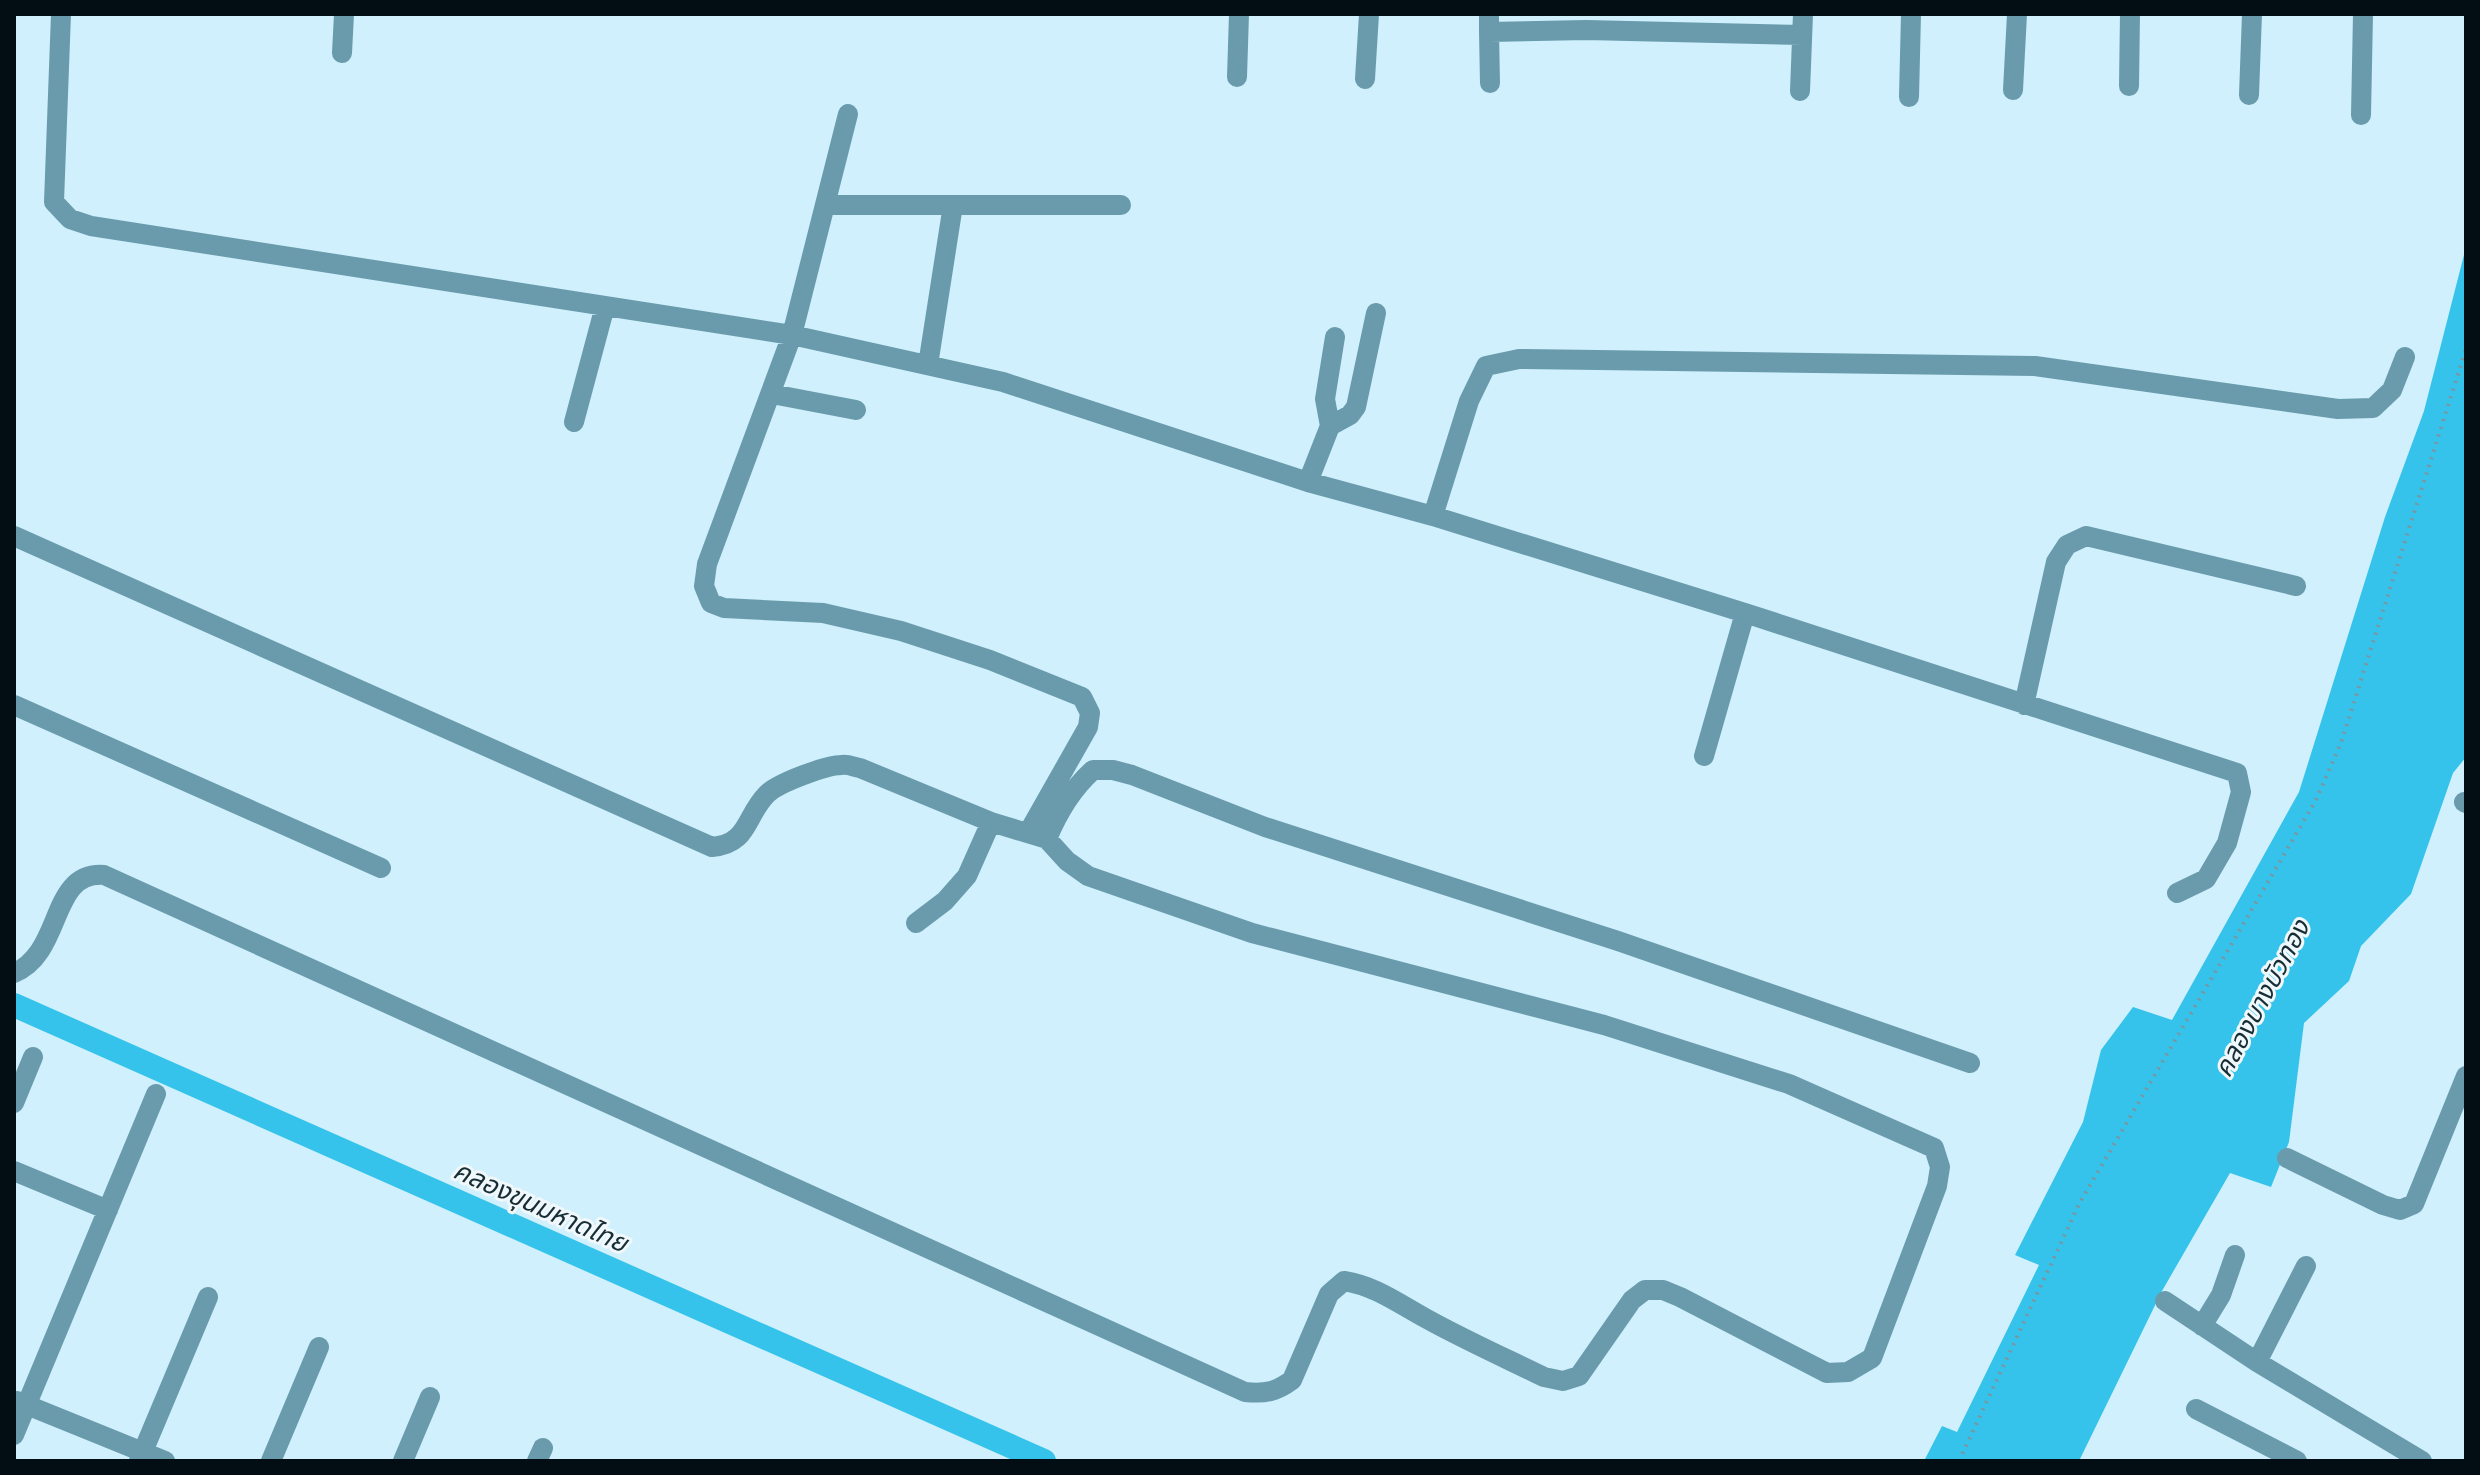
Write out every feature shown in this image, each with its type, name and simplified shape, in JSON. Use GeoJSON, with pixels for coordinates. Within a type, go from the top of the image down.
{"type":"FeatureCollection","features":[{"type":"Feature","properties":{"kind":"street"},"geometry":{"type":"LineString","coordinates":[[61,14],[54,202],[70,219],[91,226],[792,335],[1003,382],[1308,482],[1433,516],[1745,613],[2237,773],[2241,792],[2227,843],[2206,879],[2177,893]]}},
{"type":"Feature","properties":{"kind":"street"},"geometry":{"type":"LineString","coordinates":[[342,53],[344,14]]}},
{"type":"Feature","properties":{"kind":"street"},"geometry":{"type":"LineString","coordinates":[[1237,77],[1239,14]]}},
{"type":"Feature","properties":{"kind":"street"},"geometry":{"type":"LineString","coordinates":[[1365,79],[1369,14]]}},
{"type":"Feature","properties":{"kind":"street"},"geometry":{"type":"LineString","coordinates":[[1909,97],[1911,14]]}},
{"type":"Feature","properties":{"kind":"street"},"geometry":{"type":"LineString","coordinates":[[2013,90],[2017,14]]}},
{"type":"Feature","properties":{"kind":"street"},"geometry":{"type":"LineString","coordinates":[[2129,86],[2130,14]]}},
{"type":"Feature","properties":{"kind":"street"},"geometry":{"type":"LineString","coordinates":[[2249,95],[2252,14]]}},
{"type":"Feature","properties":{"kind":"street"},"geometry":{"type":"LineString","coordinates":[[2361,115],[2363,14]]}},
{"type":"Feature","properties":{"kind":"street"},"geometry":{"type":"LineString","coordinates":[[1490,83],[1489,23],[1586,30],[1802,24],[1800,91]]}},
{"type":"Feature","properties":{"kind":"street"},"geometry":{"type":"LineString","coordinates":[[848,114],[792,335],[707,564],[704,586],[711,603],[724,608],[823,613],[901,631],[990,660],[1082,697],[1090,713],[1088,727],[1038,836]]}},
{"type":"Feature","properties":{"kind":"street"},"geometry":{"type":"LineString","coordinates":[[826,205],[1121,205]]}},
{"type":"Feature","properties":{"kind":"street"},"geometry":{"type":"LineString","coordinates":[[928,365],[953,205]]}},
{"type":"Feature","properties":{"kind":"street"},"geometry":{"type":"LineString","coordinates":[[574,422],[605,306]]}},
{"type":"Feature","properties":{"kind":"street"},"geometry":{"type":"LineString","coordinates":[[1330,426],[1350,415],[1356,407],[1376,313]]}},
{"type":"Feature","properties":{"kind":"street"},"geometry":{"type":"LineString","coordinates":[[1308,482],[1330,426],[1325,399],[1335,337]]}},
{"type":"Feature","properties":{"kind":"street"},"geometry":{"type":"LineString","coordinates":[[1433,516],[1469,401],[1486,366],[1519,359],[2035,366],[2338,409],[2373,408],[2392,390],[2405,357]]}},
{"type":"Feature","properties":{"kind":"street"},"geometry":{"type":"LineString","coordinates":[[772,394],[856,410]]}},
{"type":"Feature","properties":{"kind":"street"},"geometry":{"type":"LineString","coordinates":[[14,536],[712,847],[728,845],[739,838],[771,790],[828,766],[845,764],[991,822],[1038,836],[1088,876],[1252,933],[1604,1025],[1789,1084],[1934,1148],[1940,1167],[1937,1186],[1872,1358],[1848,1372],[1827,1373],[1680,1297],[1663,1290],[1645,1290],[1632,1300],[1579,1376],[1563,1381],[1544,1377],[1424,1318],[1388,1295],[1362,1284],[1344,1281],[1329,1294],[1292,1380],[1266,1394],[1245,1392],[104,875],[91,874],[77,880],[68,891],[40,955],[28,968],[14,973]]}},
{"type":"Feature","properties":{"kind":"street"},"geometry":{"type":"LineString","coordinates":[[2024,705],[2056,562],[2067,545],[2086,536],[2296,586]]}},
{"type":"Feature","properties":{"kind":"street"},"geometry":{"type":"LineString","coordinates":[[1704,756],[1745,613]]}},
{"type":"Feature","properties":{"kind":"street"},"geometry":{"type":"LineString","coordinates":[[14,705],[381,868]]}},
{"type":"Feature","properties":{"kind":"street"},"geometry":{"type":"LineString","coordinates":[[1038,836],[1056,818],[1077,785],[1093,770],[1113,770],[1265,827],[1618,941],[1970,1063]]}},
{"type":"Feature","properties":{"kind":"street"},"geometry":{"type":"LineString","coordinates":[[916,923],[945,901],[967,876],[991,822]]}},
{"type":"Feature","properties":{"kind":"street"},"geometry":{"type":"LineString","coordinates":[[14,1103],[33,1057]]}},
{"type":"Feature","properties":{"kind":"street"},"geometry":{"type":"LineString","coordinates":[[2287,1158],[2383,1205],[2400,1210],[2414,1204],[2459,1117],[2466,1076]]}},
{"type":"Feature","properties":{"kind":"street"},"geometry":{"type":"LineString","coordinates":[[14,1435],[20,1402],[108,1210],[156,1094]]}},
{"type":"Feature","properties":{"kind":"street"},"geometry":{"type":"LineString","coordinates":[[14,1171],[108,1210]]}},
{"type":"Feature","properties":{"kind":"street"},"geometry":{"type":"LineString","coordinates":[[2202,1326],[2221,1295],[2235,1255]]}},
{"type":"Feature","properties":{"kind":"street"},"geometry":{"type":"LineString","coordinates":[[2257,1362],[2306,1266]]}},
{"type":"Feature","properties":{"kind":"street"},"geometry":{"type":"LineString","coordinates":[[141,1456],[208,1297]]}},
{"type":"Feature","properties":{"kind":"street"},"geometry":{"type":"LineString","coordinates":[[2165,1301],[2257,1362],[2422,1461]]}},
{"type":"Feature","properties":{"kind":"street"},"geometry":{"type":"LineString","coordinates":[[271,1461],[319,1347]]}},
{"type":"Feature","properties":{"kind":"street"},"geometry":{"type":"LineString","coordinates":[[403,1461],[430,1397]]}},
{"type":"Feature","properties":{"kind":"street"},"geometry":{"type":"LineString","coordinates":[[20,1402],[141,1456],[165,1461]]}},
{"type":"Feature","properties":{"kind":"street"},"geometry":{"type":"LineString","coordinates":[[2196,1409],[2297,1461]]}},
{"type":"Feature","properties":{"kind":"path"},"geometry":{"type":"LineString","coordinates":[[1959,1461],[2079,1204],[2316,800],[2341,743],[2466,349]]}},
{"type":"Feature","properties":{"kind":"water","name":"คลองบางบัวทอง"},"geometry":{"type":"Polygon","coordinates":[[[2466,247],[2466,757],[2453,773],[2411,894],[2361,946],[2349,981],[2304,1023],[2289,1142],[2271,1187],[2230,1173],[2162,1291],[2079,1461],[1924,1461],[1942,1426],[1957,1432],[2039,1265],[2015,1255],[2083,1122],[2101,1050],[2133,1007],[2172,1020],[2299,792],[2385,517],[2424,411],[2466,247]]]}},
{"type":"Feature","properties":{"kind":"waterway","name":"คลองขุนมหาดไทย"},"geometry":{"type":"LineString","coordinates":[[14,1005],[1044,1461]]}}]}
